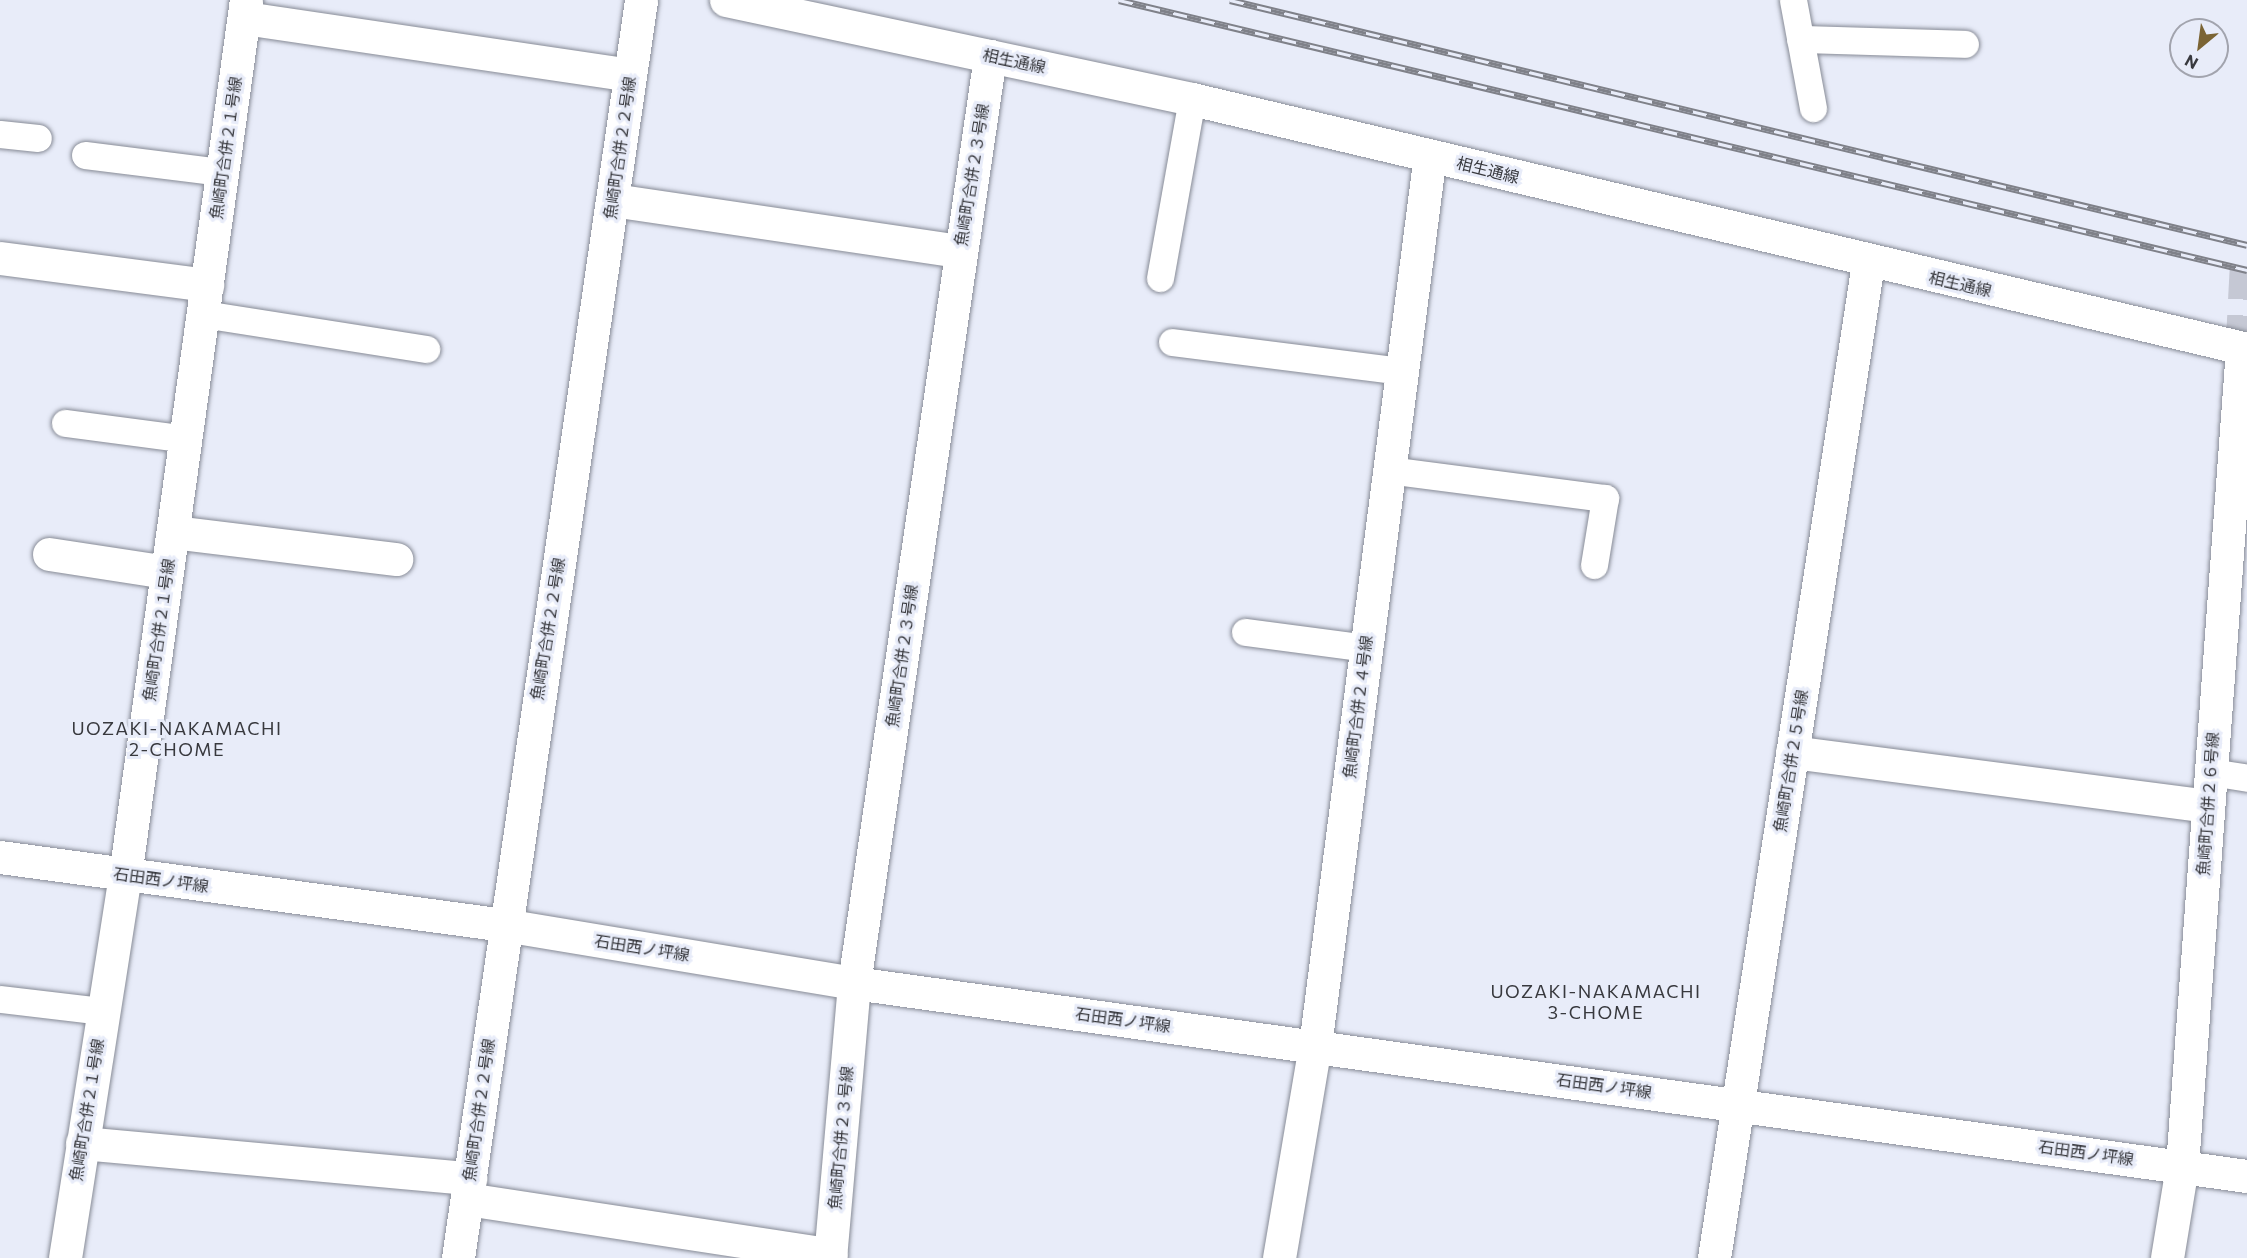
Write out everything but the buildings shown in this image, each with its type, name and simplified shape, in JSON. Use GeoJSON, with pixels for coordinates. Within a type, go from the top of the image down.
{"type":"FeatureCollection","features":[{"type":"Feature","properties":{"kind":"street","name":"魚崎町合併２２号線"},"geometry":{"type":"LineString","coordinates":[[458,1258],[504,925],[641,0]]}},
{"type":"Feature","properties":{"kind":"street","name":"相生通線"},"geometry":{"type":"LineString","coordinates":[[726,0],[1192,99],[1868,263],[2244,349]]}},
{"type":"Feature","properties":{"kind":"street"},"geometry":{"type":"LineString","coordinates":[[245,9],[630,75]]}},
{"type":"Feature","properties":{"kind":"street","name":"魚崎町合併２１号線"},"geometry":{"type":"LineString","coordinates":[[64,1258],[125,876],[245,9]]}},
{"type":"Feature","properties":{"kind":"street","name":"魚崎町合併２３号線"},"geometry":{"type":"LineString","coordinates":[[831,1257],[854,983],[990,56]]}},
{"type":"Feature","properties":{"kind":"street","name":"魚崎町合併２４号線"},"geometry":{"type":"LineString","coordinates":[[1278,1258],[1315,1046],[1430,155]]}},
{"type":"Feature","properties":{"kind":"street"},"geometry":{"type":"LineString","coordinates":[[613,200],[960,251]]}},
{"type":"Feature","properties":{"kind":"street"},"geometry":{"type":"LineString","coordinates":[[0,258],[205,299]]}},
{"type":"Feature","properties":{"kind":"street","name":"魚崎町合併２５号線"},"geometry":{"type":"LineString","coordinates":[[1714,1258],[1868,263]]}},
{"type":"Feature","properties":{"kind":"street","name":"魚崎町合併２６号線"},"geometry":{"type":"LineString","coordinates":[[2167,1258],[2182,1166],[2244,349]]}},
{"type":"Feature","properties":{"kind":"street"},"geometry":{"type":"LineString","coordinates":[[173,531],[396,559]]}},
{"type":"Feature","properties":{"kind":"street"},"geometry":{"type":"LineString","coordinates":[[49,554],[166,572]]}},
{"type":"Feature","properties":{"kind":"street"},"geometry":{"type":"LineString","coordinates":[[1792,752],[2208,806]]}},
{"type":"Feature","properties":{"kind":"street","name":"石田西ノ坪線"},"geometry":{"type":"LineString","coordinates":[[0,857],[125,876],[504,925],[854,983],[2247,1176]]}},
{"type":"Feature","properties":{"kind":"street"},"geometry":{"type":"LineString","coordinates":[[82,1143],[468,1188],[831,1257]]}},
{"type":"Feature","properties":{"kind":"lane"},"geometry":{"type":"LineString","coordinates":[[1793,0],[1813,108]]}},
{"type":"Feature","properties":{"kind":"lane"},"geometry":{"type":"LineString","coordinates":[[1800,39],[1965,44]]}},
{"type":"Feature","properties":{"kind":"lane"},"geometry":{"type":"LineString","coordinates":[[1160,278],[1192,99]]}},
{"type":"Feature","properties":{"kind":"lane"},"geometry":{"type":"LineString","coordinates":[[0,134],[38,138]]}},
{"type":"Feature","properties":{"kind":"lane"},"geometry":{"type":"LineString","coordinates":[[85,155],[222,172]]}},
{"type":"Feature","properties":{"kind":"lane"},"geometry":{"type":"LineString","coordinates":[[205,299],[426,350]]}},
{"type":"Feature","properties":{"kind":"lane"},"geometry":{"type":"LineString","coordinates":[[1172,342],[1401,371]]}},
{"type":"Feature","properties":{"kind":"lane"},"geometry":{"type":"LineString","coordinates":[[65,423],[186,438]]}},
{"type":"Feature","properties":{"kind":"lane"},"geometry":{"type":"LineString","coordinates":[[1388,470],[1605,498],[1594,565]]}},
{"type":"Feature","properties":{"kind":"lane"},"geometry":{"type":"LineString","coordinates":[[1245,632],[1366,648]]}},
{"type":"Feature","properties":{"kind":"lane"},"geometry":{"type":"LineString","coordinates":[[2211,772],[2247,778]]}},
{"type":"Feature","properties":{"kind":"lane"},"geometry":{"type":"LineString","coordinates":[[0,999],[102,1011]]}},
{"type":"Feature","properties":{"kind":"tunnel"},"geometry":{"type":"LineString","coordinates":[[2242,348],[2247,252]]}},
{"type":"Feature","properties":{"kind":"railway"},"geometry":{"type":"LineString","coordinates":[[1119,0],[2247,270]]}},
{"type":"Feature","properties":{"kind":"railway"},"geometry":{"type":"LineString","coordinates":[[1230,0],[2247,245]]}},
{"type":"Feature","properties":{"kind":"district","name":"UOZAKI-NAKAMACHI 2-CHOME"},"geometry":{"type":"Point","coordinates":[177,739]}},
{"type":"Feature","properties":{"kind":"district","name":"UOZAKI-NAKAMACHI 3-CHOME"},"geometry":{"type":"Point","coordinates":[1596,1002]}}]}
